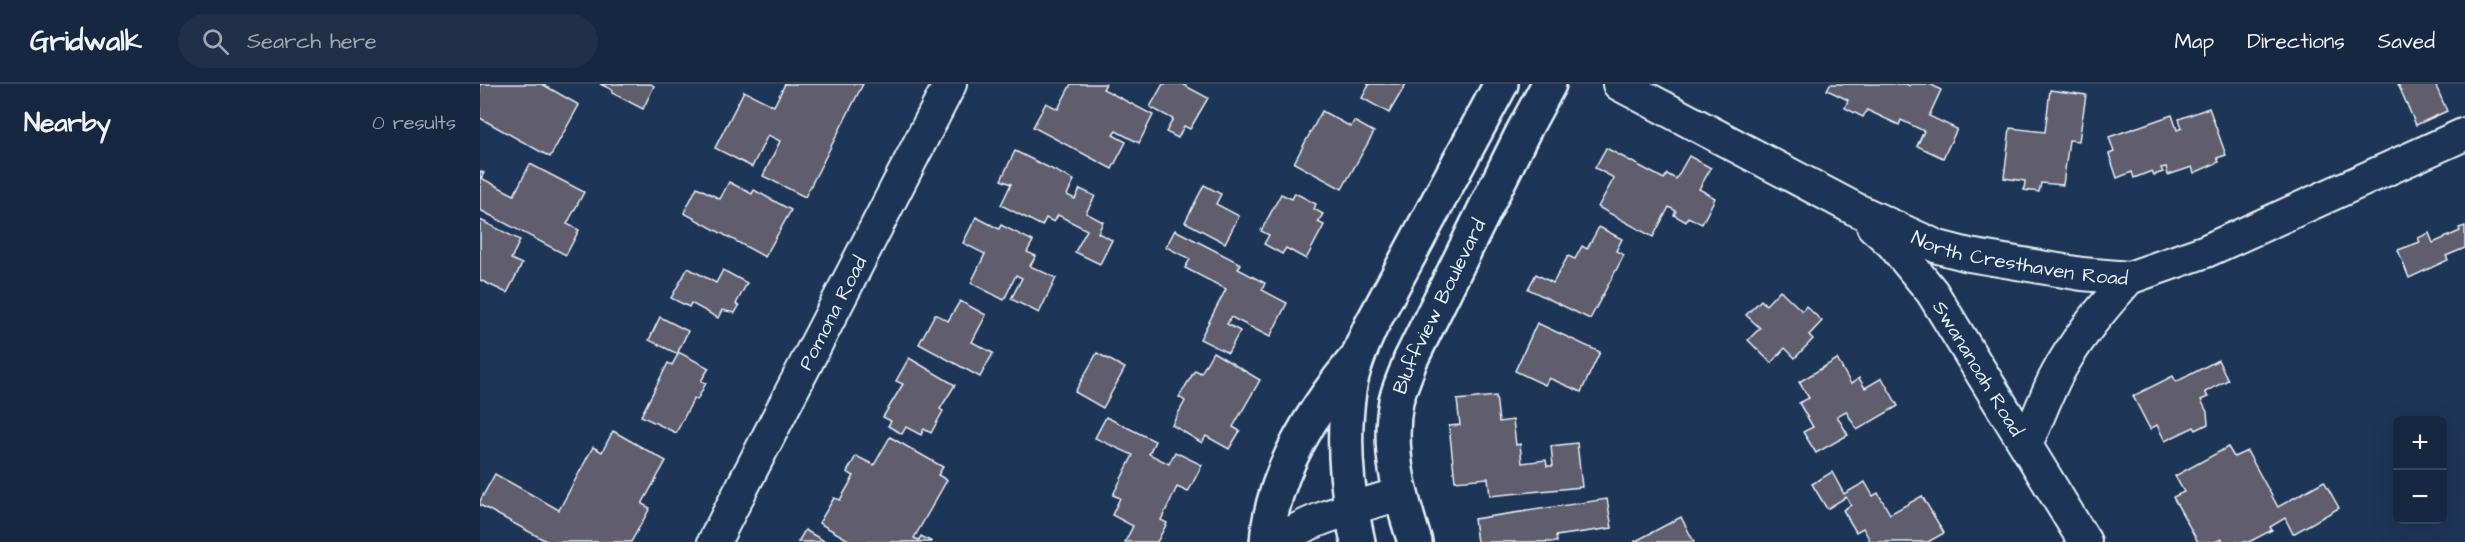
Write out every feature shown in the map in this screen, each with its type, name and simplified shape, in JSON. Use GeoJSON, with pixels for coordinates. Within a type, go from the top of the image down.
{"type":"FeatureCollection","features":[{"type":"Feature","properties":{"kind":"main road"},"geometry":{"type":"LineString","coordinates":[[1358,542],[1351,510],[1346,441],[1348,390],[1357,357],[1371,326],[1501,84]]}},
{"type":"Feature","properties":{"kind":"main road","name":"Bluffview Boulevard"},"geometry":{"type":"LineString","coordinates":[[1415,542],[1399,494],[1394,460],[1396,400],[1410,361],[1503,171],[1549,84]]}},
{"type":"Feature","properties":{"kind":"main road"},"geometry":{"type":"LineString","coordinates":[[1267,542],[1269,516],[1289,462],[1328,393],[1357,357]]}},
{"type":"Feature","properties":{"kind":"street","name":"Pomona Road"},"geometry":{"type":"LineString","coordinates":[[714,542],[950,84]]}},
{"type":"Feature","properties":{"kind":"street","name":"North Cresthaven Road"},"geometry":{"type":"LineString","coordinates":[[1619,84],[1855,209],[1938,247],[1969,255],[2082,274],[2129,278],[2206,251],[2465,134]]}},
{"type":"Feature","properties":{"kind":"street","name":"Swananoah Road"},"geometry":{"type":"LineString","coordinates":[[1855,209],[1892,243],[1932,292],[2085,542]]}},
{"type":"Feature","properties":{"kind":"street"},"geometry":{"type":"LineString","coordinates":[[2026,444],[2055,379],[2073,348],[2092,320],[2129,278]]}},
{"type":"Feature","properties":{"kind":"street"},"geometry":{"type":"LineString","coordinates":[[1280,542],[1310,524],[1399,494]]}},
{"type":"Feature","properties":{"kind":"building"},"geometry":{"type":"Polygon","coordinates":[[[480,84],[542,84],[579,105],[550,157],[480,118],[480,84]]]}},
{"type":"Feature","properties":{"kind":"building"},"geometry":{"type":"Polygon","coordinates":[[[600,84],[651,84],[654,86],[643,109],[600,84]]]}},
{"type":"Feature","properties":{"kind":"building"},"geometry":{"type":"Polygon","coordinates":[[[785,84],[863,84],[805,197],[763,176],[780,141],[768,135],[752,167],[715,148],[744,91],[774,106],[785,84]]]}},
{"type":"Feature","properties":{"kind":"building"},"geometry":{"type":"Polygon","coordinates":[[[1071,84],[1106,84],[1103,89],[1153,115],[1139,143],[1116,131],[1113,135],[1126,142],[1112,169],[1033,127],[1046,103],[1058,109],[1071,84]]]}},
{"type":"Feature","properties":{"kind":"building"},"geometry":{"type":"Polygon","coordinates":[[[1163,84],[1182,84],[1208,98],[1190,129],[1184,126],[1178,138],[1166,132],[1173,119],[1150,107],[1163,84]]]}},
{"type":"Feature","properties":{"kind":"building"},"geometry":{"type":"Polygon","coordinates":[[[1367,84],[1406,84],[1389,113],[1362,98],[1369,85],[1367,84]]]}},
{"type":"Feature","properties":{"kind":"building"},"geometry":{"type":"Polygon","coordinates":[[[1830,84],[1906,84],[1910,86],[1911,84],[1930,84],[1941,90],[1929,116],[1957,129],[1943,158],[1917,146],[1924,131],[1901,120],[1899,125],[1867,110],[1863,117],[1845,108],[1848,100],[1827,90],[1830,84]]]}},
{"type":"Feature","properties":{"kind":"building"},"geometry":{"type":"Polygon","coordinates":[[[2398,84],[2435,84],[2447,111],[2416,125],[2398,84]]]}},
{"type":"Feature","properties":{"kind":"building"},"geometry":{"type":"Polygon","coordinates":[[[2050,90],[2086,95],[2079,141],[2069,140],[2063,185],[2041,183],[2039,192],[2024,190],[2025,181],[2004,178],[2010,128],[2045,132],[2050,90]]]}},
{"type":"Feature","properties":{"kind":"building"},"geometry":{"type":"Polygon","coordinates":[[[2209,108],[2226,155],[2217,158],[2219,162],[2194,173],[2192,167],[2168,175],[2166,167],[2161,168],[2163,172],[2154,175],[2152,171],[2134,178],[2132,172],[2117,178],[2109,154],[2114,152],[2109,137],[2172,115],[2177,130],[2182,128],[2179,119],[2209,108]]]}},
{"type":"Feature","properties":{"kind":"building"},"geometry":{"type":"Polygon","coordinates":[[[1322,111],[1351,127],[1354,121],[1374,132],[1342,189],[1294,163],[1322,111]]]}},
{"type":"Feature","properties":{"kind":"building"},"geometry":{"type":"Polygon","coordinates":[[[1606,148],[1664,179],[1667,174],[1676,179],[1689,156],[1711,168],[1699,189],[1715,198],[1702,224],[1688,217],[1686,222],[1674,215],[1676,211],[1669,207],[1653,237],[1598,207],[1614,178],[1595,168],[1606,148]]]}},
{"type":"Feature","properties":{"kind":"building"},"geometry":{"type":"Polygon","coordinates":[[[1015,151],[1074,180],[1067,195],[1075,199],[1080,189],[1095,196],[1086,213],[1103,222],[1098,233],[1112,240],[1100,264],[1075,252],[1087,230],[1058,215],[1054,222],[1046,218],[1042,226],[1001,205],[1011,184],[1001,180],[1015,151]]]}},
{"type":"Feature","properties":{"kind":"building"},"geometry":{"type":"Polygon","coordinates":[[[530,164],[584,192],[567,224],[579,230],[566,255],[480,210],[480,171],[484,173],[481,178],[514,195],[530,164]]]}},
{"type":"Feature","properties":{"kind":"building"},"geometry":{"type":"Polygon","coordinates":[[[729,182],[752,194],[754,190],[791,210],[765,257],[684,213],[697,187],[720,199],[729,182]]]}},
{"type":"Feature","properties":{"kind":"building"},"geometry":{"type":"Polygon","coordinates":[[[1204,185],[1221,194],[1216,204],[1239,216],[1225,243],[1185,222],[1204,185]]]}},
{"type":"Feature","properties":{"kind":"building"},"geometry":{"type":"Polygon","coordinates":[[[1295,193],[1316,204],[1314,209],[1323,214],[1318,222],[1324,225],[1306,259],[1286,248],[1282,254],[1264,244],[1269,235],[1261,231],[1281,194],[1292,199],[1295,193]]]}},
{"type":"Feature","properties":{"kind":"building"},"geometry":{"type":"Polygon","coordinates":[[[976,217],[999,229],[1001,225],[1033,241],[1027,252],[1036,256],[1030,266],[1056,278],[1039,313],[1011,299],[1022,278],[1016,275],[1004,300],[971,283],[985,254],[963,243],[976,217]]]}},
{"type":"Feature","properties":{"kind":"building"},"geometry":{"type":"Polygon","coordinates":[[[480,220],[520,240],[511,259],[522,264],[507,293],[480,280],[480,220]]]}},
{"type":"Feature","properties":{"kind":"building"},"geometry":{"type":"Polygon","coordinates":[[[2465,226],[2465,248],[2446,256],[2448,260],[2409,278],[2398,250],[2420,242],[2418,238],[2429,233],[2433,243],[2460,231],[2459,228],[2465,226]]]}},
{"type":"Feature","properties":{"kind":"building"},"geometry":{"type":"Polygon","coordinates":[[[1599,227],[1622,239],[1616,251],[1624,255],[1590,319],[1528,289],[1536,274],[1553,283],[1568,256],[1575,259],[1582,246],[1587,249],[1599,227]]]}},
{"type":"Feature","properties":{"kind":"building"},"geometry":{"type":"Polygon","coordinates":[[[1175,230],[1241,264],[1238,269],[1265,283],[1262,290],[1287,303],[1270,337],[1231,317],[1227,324],[1240,331],[1228,353],[1200,339],[1226,289],[1185,268],[1190,259],[1166,247],[1175,230]]]}},
{"type":"Feature","properties":{"kind":"building"},"geometry":{"type":"Polygon","coordinates":[[[688,268],[716,283],[723,270],[747,283],[736,304],[739,306],[735,313],[722,310],[718,318],[691,303],[689,307],[671,298],[688,268]]]}},
{"type":"Feature","properties":{"kind":"building"},"geometry":{"type":"Polygon","coordinates":[[[1780,290],[1802,311],[1806,306],[1822,321],[1809,335],[1813,339],[1795,358],[1785,348],[1771,363],[1748,340],[1760,328],[1746,315],[1761,300],[1766,305],[1780,290]]]}},
{"type":"Feature","properties":{"kind":"building"},"geometry":{"type":"Polygon","coordinates":[[[960,301],[986,315],[972,342],[993,353],[980,377],[919,344],[935,314],[948,321],[960,301]]]}},
{"type":"Feature","properties":{"kind":"building"},"geometry":{"type":"Polygon","coordinates":[[[660,317],[688,331],[678,352],[709,368],[701,381],[706,383],[697,400],[694,398],[676,433],[641,416],[668,363],[672,365],[678,354],[649,340],[660,317]]]}},
{"type":"Feature","properties":{"kind":"building"},"geometry":{"type":"Polygon","coordinates":[[[1537,323],[1600,352],[1581,392],[1549,378],[1545,385],[1515,371],[1537,323]]]}},
{"type":"Feature","properties":{"kind":"building"},"geometry":{"type":"Polygon","coordinates":[[[1213,352],[1260,380],[1233,427],[1240,431],[1229,449],[1206,436],[1202,443],[1172,425],[1185,401],[1179,397],[1195,370],[1201,373],[1213,352]]]}},
{"type":"Feature","properties":{"kind":"building"},"geometry":{"type":"Polygon","coordinates":[[[1097,353],[1125,368],[1103,408],[1075,392],[1097,353]]]}},
{"type":"Feature","properties":{"kind":"building"},"geometry":{"type":"Polygon","coordinates":[[[909,358],[955,385],[940,409],[943,411],[931,433],[924,429],[921,435],[906,427],[902,434],[888,426],[891,421],[883,417],[903,384],[896,381],[909,358]]]}},
{"type":"Feature","properties":{"kind":"building"},"geometry":{"type":"Polygon","coordinates":[[[1837,359],[1851,384],[1859,378],[1865,388],[1882,378],[1898,406],[1857,430],[1846,411],[1837,416],[1848,435],[1816,453],[1803,432],[1813,427],[1799,403],[1809,398],[1799,382],[1837,359]]]}},
{"type":"Feature","properties":{"kind":"building"},"geometry":{"type":"Polygon","coordinates":[[[2218,360],[2228,380],[2205,392],[2208,397],[2201,400],[2207,412],[2208,424],[2196,430],[2194,427],[2165,441],[2157,425],[2150,429],[2133,396],[2173,376],[2176,382],[2218,360]]]}},
{"type":"Feature","properties":{"kind":"building"},"geometry":{"type":"Polygon","coordinates":[[[1496,396],[1499,422],[1513,420],[1516,445],[1520,444],[1522,463],[1546,460],[1547,466],[1553,466],[1551,446],[1577,443],[1582,487],[1490,496],[1488,478],[1455,481],[1449,426],[1460,425],[1457,400],[1496,396]]]}},
{"type":"Feature","properties":{"kind":"building"},"geometry":{"type":"Polygon","coordinates":[[[1106,417],[1155,441],[1149,454],[1169,464],[1175,452],[1202,465],[1188,492],[1177,487],[1161,520],[1167,523],[1157,542],[1125,542],[1133,526],[1112,515],[1120,498],[1113,495],[1133,455],[1095,438],[1106,417]]]}},
{"type":"Feature","properties":{"kind":"building"},"geometry":{"type":"Polygon","coordinates":[[[613,431],[666,461],[642,504],[650,508],[631,542],[548,542],[480,505],[495,474],[559,510],[593,447],[602,452],[613,431]]]}},
{"type":"Feature","properties":{"kind":"building"},"geometry":{"type":"Polygon","coordinates":[[[890,437],[943,467],[938,475],[947,480],[914,538],[919,540],[921,536],[932,542],[852,542],[819,523],[834,498],[840,500],[854,476],[847,472],[856,456],[874,465],[890,437]]]}},
{"type":"Feature","properties":{"kind":"building"},"geometry":{"type":"Polygon","coordinates":[[[2228,447],[2234,457],[2247,451],[2278,507],[2324,481],[2339,508],[2293,534],[2285,518],[2270,527],[2272,530],[2249,542],[2223,542],[2222,539],[2215,542],[2198,542],[2173,497],[2184,492],[2175,476],[2228,447]]]}},
{"type":"Feature","properties":{"kind":"building"},"geometry":{"type":"Polygon","coordinates":[[[1832,472],[1844,494],[1865,482],[1873,496],[1878,493],[1890,514],[1922,496],[1944,533],[1928,542],[1871,542],[1863,528],[1856,532],[1843,510],[1851,505],[1846,497],[1827,509],[1812,484],[1832,472]]]}},
{"type":"Feature","properties":{"kind":"building"},"geometry":{"type":"Polygon","coordinates":[[[1607,499],[1612,528],[1556,536],[1557,542],[1477,542],[1474,519],[1607,499]]]}},
{"type":"Feature","properties":{"kind":"building"},"geometry":{"type":"Polygon","coordinates":[[[1681,517],[1694,542],[1634,542],[1681,517]]]}},
{"type":"Feature","properties":{"kind":"building"},"geometry":{"type":"Polygon","coordinates":[[[805,530],[826,542],[798,542],[805,530]]]}}]}
